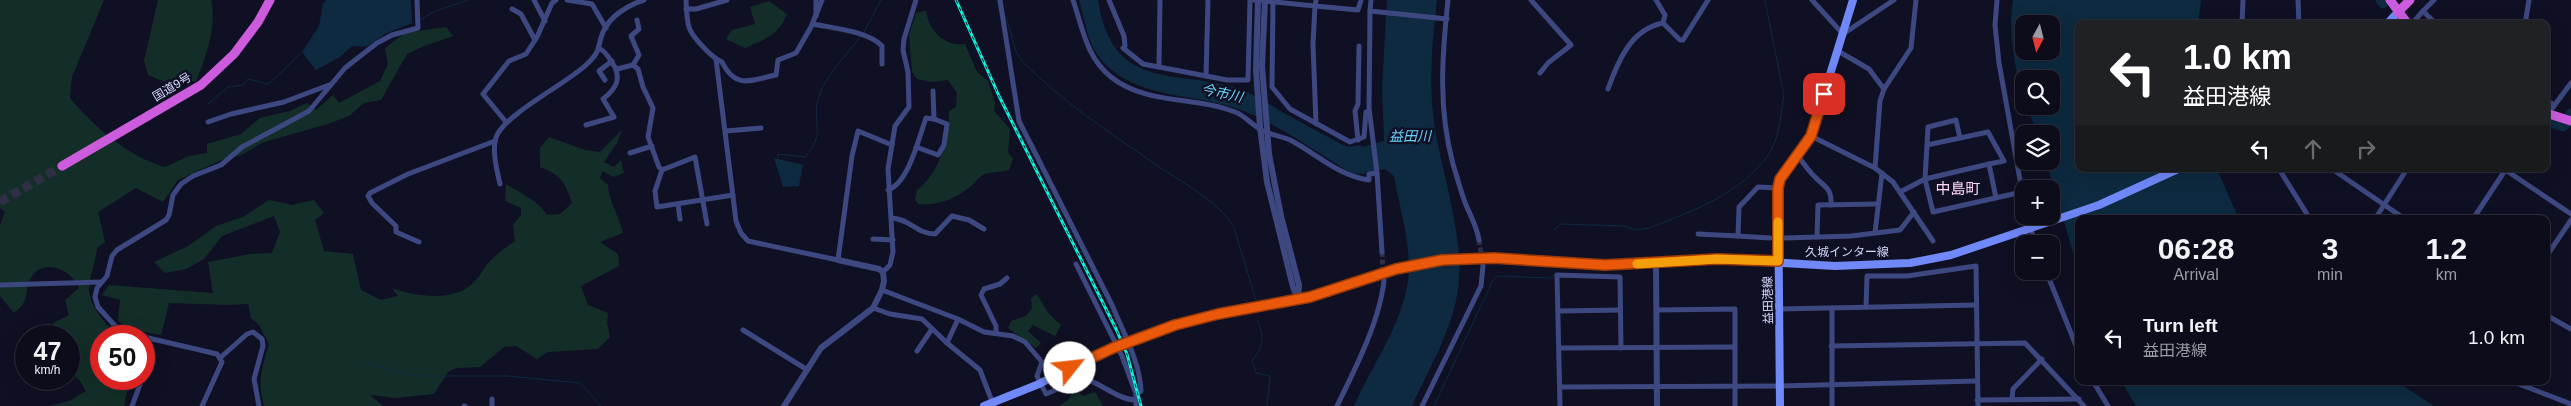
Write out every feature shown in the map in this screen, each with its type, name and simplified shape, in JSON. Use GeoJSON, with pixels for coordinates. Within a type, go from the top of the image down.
{"type":"FeatureCollection","features":[{"type":"Feature","properties":{"kind":"highway","name":"国道9号"},"geometry":{"type":"LineString","coordinates":[[62,166],[201,84],[234,54],[258,22],[270,0]]}},
{"type":"Feature","properties":{"kind":"highway"},"geometry":{"type":"LineString","coordinates":[[2390,0],[2398,12],[2410,20]]}},
{"type":"Feature","properties":{"kind":"highway"},"geometry":{"type":"LineString","coordinates":[[2398,12],[2405,0]]}},
{"type":"Feature","properties":{"kind":"highway"},"geometry":{"type":"LineString","coordinates":[[2398,12],[2410,0]]}},
{"type":"Feature","properties":{"kind":"highway"},"geometry":{"type":"LineString","coordinates":[[2550,114],[2571,121]]}},
{"type":"Feature","properties":{"kind":"main road","name":"益田港線"},"geometry":{"type":"LineString","coordinates":[[1780,406],[1778,188],[1780,179],[1811,136],[1854,0]]}},
{"type":"Feature","properties":{"kind":"main road"},"geometry":{"type":"LineString","coordinates":[[2391,20],[2398,12]]}},
{"type":"Feature","properties":{"kind":"main road","name":"久城インター線"},"geometry":{"type":"LineString","coordinates":[[984,406],[1039,384],[1113,348],[1175,325],[1218,314],[1298,299],[1396,269],[1442,260],[1467,258],[1605,265],[1717,259],[1778,261],[1835,266],[1910,262],[1951,255],[2025,231],[2099,205],[2171,172]]}},
{"type":"Feature","properties":{"kind":"street"},"geometry":{"type":"LineString","coordinates":[[114,325],[98,307],[95,297],[96,288],[102,282],[110,267],[112,256],[117,250],[166,220],[174,195],[181,184],[194,176],[221,165],[248,144],[309,111],[345,68],[377,43],[392,35],[418,28],[417,0]]}},
{"type":"Feature","properties":{"kind":"street"},"geometry":{"type":"LineString","coordinates":[[534,0],[545,20]]}},
{"type":"Feature","properties":{"kind":"street"},"geometry":{"type":"LineString","coordinates":[[506,122],[483,94],[509,62],[526,54],[555,0]]}},
{"type":"Feature","properties":{"kind":"street"},"geometry":{"type":"LineString","coordinates":[[567,0],[592,4],[606,28]]}},
{"type":"Feature","properties":{"kind":"street"},"geometry":{"type":"LineString","coordinates":[[500,184],[496,168],[495,141],[506,122],[574,76],[600,49],[606,28],[618,13],[644,0]]}},
{"type":"Feature","properties":{"kind":"street"},"geometry":{"type":"LineString","coordinates":[[686,0],[688,25],[692,36],[716,59],[722,62],[727,72],[735,79],[746,82],[776,75],[778,60],[796,53],[813,24],[822,0]]}},
{"type":"Feature","properties":{"kind":"street"},"geometry":{"type":"LineString","coordinates":[[686,9],[696,9],[727,0]]}},
{"type":"Feature","properties":{"kind":"street"},"geometry":{"type":"LineString","coordinates":[[816,0],[814,14],[816,16]]}},
{"type":"Feature","properties":{"kind":"street"},"geometry":{"type":"LineString","coordinates":[[784,406],[821,348],[873,308],[882,290],[883,272],[890,265],[893,240],[888,190],[892,145],[896,126],[908,107],[908,72],[903,50],[904,39],[916,0]]}},
{"type":"Feature","properties":{"kind":"street"},"geometry":{"type":"LineString","coordinates":[[1000,0],[1019,121],[1112,305],[1141,382],[1141,391],[1136,400]]}},
{"type":"Feature","properties":{"kind":"street"},"geometry":{"type":"LineString","coordinates":[[1074,0],[1086,44],[1098,64],[1111,77],[1138,92],[1155,97],[1196,102],[1236,112],[1263,129],[1292,142],[1352,178],[1369,180],[1369,174],[1377,173]]}},
{"type":"Feature","properties":{"kind":"street"},"geometry":{"type":"LineString","coordinates":[[1109,0],[1124,36],[1125,46],[1123,48],[1143,64],[1227,80],[1248,80],[1250,0],[1315,3],[1358,10],[1361,0]]}},
{"type":"Feature","properties":{"kind":"street"},"geometry":{"type":"LineString","coordinates":[[1159,67],[1160,0]]}},
{"type":"Feature","properties":{"kind":"street"},"geometry":{"type":"LineString","coordinates":[[1206,76],[1208,0]]}},
{"type":"Feature","properties":{"kind":"street"},"geometry":{"type":"LineString","coordinates":[[1262,0],[1260,93],[1267,182],[1293,287],[1298,299]]}},
{"type":"Feature","properties":{"kind":"street"},"geometry":{"type":"LineString","coordinates":[[1371,0],[1369,108],[1377,173],[1382,252]]}},
{"type":"Feature","properties":{"kind":"street"},"geometry":{"type":"LineString","coordinates":[[1450,0],[1445,19],[1441,66],[1444,116],[1453,164],[1466,204],[1476,225],[1479,240]]}},
{"type":"Feature","properties":{"kind":"street"},"geometry":{"type":"LineString","coordinates":[[1531,0],[1571,45],[1548,63],[1540,73]]}},
{"type":"Feature","properties":{"kind":"street"},"geometry":{"type":"LineString","coordinates":[[1656,0],[1665,15],[1663,23]]}},
{"type":"Feature","properties":{"kind":"street"},"geometry":{"type":"LineString","coordinates":[[1663,23],[1680,40],[1683,40],[1708,0]]}},
{"type":"Feature","properties":{"kind":"street"},"geometry":{"type":"LineString","coordinates":[[1812,0],[1843,34],[1894,0]]}},
{"type":"Feature","properties":{"kind":"street"},"geometry":{"type":"LineString","coordinates":[[1875,168],[1880,101],[1884,89],[1911,48],[1916,0]]}},
{"type":"Feature","properties":{"kind":"street"},"geometry":{"type":"LineString","coordinates":[[1997,0],[1995,25],[1999,64],[2004,97],[2013,131],[2020,180]]}},
{"type":"Feature","properties":{"kind":"street"},"geometry":{"type":"LineString","coordinates":[[2242,0],[2242,20]]}},
{"type":"Feature","properties":{"kind":"street"},"geometry":{"type":"LineString","coordinates":[[2298,0],[2299,20]]}},
{"type":"Feature","properties":{"kind":"street"},"geometry":{"type":"LineString","coordinates":[[2413,20],[2434,0]]}},
{"type":"Feature","properties":{"kind":"street"},"geometry":{"type":"LineString","coordinates":[[2526,20],[2529,0]]}},
{"type":"Feature","properties":{"kind":"street"},"geometry":{"type":"LineString","coordinates":[[1273,2],[1272,87],[1290,109],[1346,141],[1358,140],[1364,137],[1367,109],[1369,108]]}},
{"type":"Feature","properties":{"kind":"street"},"geometry":{"type":"LineString","coordinates":[[1315,3],[1313,44],[1316,124]]}},
{"type":"Feature","properties":{"kind":"street"},"geometry":{"type":"LineString","coordinates":[[512,9],[521,14],[535,40]]}},
{"type":"Feature","properties":{"kind":"street"},"geometry":{"type":"LineString","coordinates":[[1370,11],[1445,19]]}},
{"type":"Feature","properties":{"kind":"street"},"geometry":{"type":"LineString","coordinates":[[2423,11],[2432,20]]}},
{"type":"Feature","properties":{"kind":"street"},"geometry":{"type":"LineString","coordinates":[[617,69],[633,65],[638,56],[631,36],[639,28],[637,20]]}},
{"type":"Feature","properties":{"kind":"street"},"geometry":{"type":"LineString","coordinates":[[1608,88],[1618,61],[1631,42],[1652,27],[1663,23]]}},
{"type":"Feature","properties":{"kind":"street"},"geometry":{"type":"LineString","coordinates":[[813,24],[851,31],[878,43],[882,46],[882,64]]}},
{"type":"Feature","properties":{"kind":"street"},"geometry":{"type":"LineString","coordinates":[[1358,140],[1355,111],[1358,104],[1359,46]]}},
{"type":"Feature","properties":{"kind":"street"},"geometry":{"type":"LineString","coordinates":[[586,125],[614,117],[603,99],[614,90],[618,83],[617,69],[600,49]]}},
{"type":"Feature","properties":{"kind":"street"},"geometry":{"type":"LineString","coordinates":[[1838,51],[1869,69],[1884,89]]}},
{"type":"Feature","properties":{"kind":"street"},"geometry":{"type":"LineString","coordinates":[[716,59],[736,221],[741,233],[748,241],[872,266],[883,272]]}},
{"type":"Feature","properties":{"kind":"street"},"geometry":{"type":"LineString","coordinates":[[605,80],[599,71],[612,61]]}},
{"type":"Feature","properties":{"kind":"street"},"geometry":{"type":"LineString","coordinates":[[633,65],[638,69],[643,87],[653,108],[648,131],[662,170],[655,191],[657,207],[733,195]]}},
{"type":"Feature","properties":{"kind":"street"},"geometry":{"type":"LineString","coordinates":[[2550,108],[2571,84]]}},
{"type":"Feature","properties":{"kind":"street"},"geometry":{"type":"LineString","coordinates":[[208,122],[231,114],[284,102],[330,85]]}},
{"type":"Feature","properties":{"kind":"street"},"geometry":{"type":"LineString","coordinates":[[933,91],[934,119]]}},
{"type":"Feature","properties":{"kind":"street"},"geometry":{"type":"LineString","coordinates":[[888,190],[901,178],[910,163],[926,118],[947,124],[944,144],[938,155],[916,147]]}},
{"type":"Feature","properties":{"kind":"street"},"geometry":{"type":"LineString","coordinates":[[1960,138],[1956,120],[1928,127],[1925,179],[1933,212],[2015,194]]}},
{"type":"Feature","properties":{"kind":"street"},"geometry":{"type":"LineString","coordinates":[[726,131],[761,128]]}},
{"type":"Feature","properties":{"kind":"street"},"geometry":{"type":"LineString","coordinates":[[838,260],[852,156],[858,131],[892,145]]}},
{"type":"Feature","properties":{"kind":"street"},"geometry":{"type":"LineString","coordinates":[[1900,192],[1925,179],[2004,160],[1988,132],[1927,145]]}},
{"type":"Feature","properties":{"kind":"street"},"geometry":{"type":"LineString","coordinates":[[1811,136],[1875,168],[1893,182],[1933,241]]}},
{"type":"Feature","properties":{"kind":"street"},"geometry":{"type":"LineString","coordinates":[[419,242],[396,232],[396,226],[372,203],[368,196],[370,193],[408,174],[495,141]]}},
{"type":"Feature","properties":{"kind":"street"},"geometry":{"type":"LineString","coordinates":[[630,154],[652,146]]}},
{"type":"Feature","properties":{"kind":"street"},"geometry":{"type":"LineString","coordinates":[[1798,156],[1815,178],[1823,181],[1832,195],[1831,205]]}},
{"type":"Feature","properties":{"kind":"street"},"geometry":{"type":"LineString","coordinates":[[662,170],[695,157],[707,224]]}},
{"type":"Feature","properties":{"kind":"street"},"geometry":{"type":"LineString","coordinates":[[1990,164],[1996,198]]}},
{"type":"Feature","properties":{"kind":"street"},"geometry":{"type":"LineString","coordinates":[[2281,172],[2308,215]]}},
{"type":"Feature","properties":{"kind":"street"},"geometry":{"type":"LineString","coordinates":[[2336,172],[2399,215]]}},
{"type":"Feature","properties":{"kind":"street"},"geometry":{"type":"LineString","coordinates":[[2377,215],[2405,172]]}},
{"type":"Feature","properties":{"kind":"street"},"geometry":{"type":"LineString","coordinates":[[2476,215],[2503,172]]}},
{"type":"Feature","properties":{"kind":"street"},"geometry":{"type":"LineString","coordinates":[[2509,172],[2571,214]]}},
{"type":"Feature","properties":{"kind":"street"},"geometry":{"type":"LineString","coordinates":[[1875,233],[1882,173]]}},
{"type":"Feature","properties":{"kind":"street"},"geometry":{"type":"LineString","coordinates":[[1738,236],[1739,207],[1758,187],[1778,188]]}},
{"type":"Feature","properties":{"kind":"street"},"geometry":{"type":"LineString","coordinates":[[678,204],[680,218]]}},
{"type":"Feature","properties":{"kind":"street"},"geometry":{"type":"LineString","coordinates":[[1817,237],[1818,205],[1878,204]]}},
{"type":"Feature","properties":{"kind":"street"},"geometry":{"type":"LineString","coordinates":[[1785,238],[1900,230],[1914,212]]}},
{"type":"Feature","properties":{"kind":"street"},"geometry":{"type":"LineString","coordinates":[[892,218],[908,221],[924,234],[935,234],[952,216],[970,220],[984,229]]}},
{"type":"Feature","properties":{"kind":"street"},"geometry":{"type":"LineString","coordinates":[[2550,251],[2571,220]]}},
{"type":"Feature","properties":{"kind":"street"},"geometry":{"type":"LineString","coordinates":[[1698,234],[1770,238]]}},
{"type":"Feature","properties":{"kind":"street"},"geometry":{"type":"LineString","coordinates":[[873,239],[893,240]]}},
{"type":"Feature","properties":{"kind":"street"},"geometry":{"type":"LineString","coordinates":[[1656,263],[1657,406]]}},
{"type":"Feature","properties":{"kind":"street"},"geometry":{"type":"LineString","coordinates":[[1076,264],[1122,356],[1136,400]]}},
{"type":"Feature","properties":{"kind":"street"},"geometry":{"type":"LineString","coordinates":[[1422,406],[1481,286],[1483,266]]}},
{"type":"Feature","properties":{"kind":"street"},"geometry":{"type":"LineString","coordinates":[[1866,308],[1867,276],[1907,276],[1976,266],[1978,403],[2012,399],[2078,399]]}},
{"type":"Feature","properties":{"kind":"street"},"geometry":{"type":"LineString","coordinates":[[1560,406],[1557,275],[1620,278],[1620,348]]}},
{"type":"Feature","properties":{"kind":"street"},"geometry":{"type":"LineString","coordinates":[[996,333],[996,326],[981,295],[984,289],[1000,284],[1007,278]]}},
{"type":"Feature","properties":{"kind":"street"},"geometry":{"type":"LineString","coordinates":[[1337,406],[1371,328],[1380,301],[1384,280]]}},
{"type":"Feature","properties":{"kind":"street"},"geometry":{"type":"LineString","coordinates":[[2050,280],[2075,343]]}},
{"type":"Feature","properties":{"kind":"street"},"geometry":{"type":"LineString","coordinates":[[0,285],[102,282]]}},
{"type":"Feature","properties":{"kind":"street"},"geometry":{"type":"LineString","coordinates":[[882,290],[958,318],[984,332],[1013,336],[1025,342],[1037,353],[1043,364],[1036,373],[1044,393],[1048,394],[1083,378],[1106,387],[1126,400],[1136,400]]}},
{"type":"Feature","properties":{"kind":"street"},"geometry":{"type":"LineString","coordinates":[[1779,309],[1976,305]]}},
{"type":"Feature","properties":{"kind":"street"},"geometry":{"type":"LineString","coordinates":[[873,308],[890,314],[917,317],[932,329],[947,344],[980,370],[994,406]]}},
{"type":"Feature","properties":{"kind":"street"},"geometry":{"type":"LineString","coordinates":[[1832,308],[1832,406]]}},
{"type":"Feature","properties":{"kind":"street"},"geometry":{"type":"LineString","coordinates":[[1657,310],[1735,309],[1735,406]]}},
{"type":"Feature","properties":{"kind":"street"},"geometry":{"type":"LineString","coordinates":[[1559,311],[1620,310]]}},
{"type":"Feature","properties":{"kind":"street"},"geometry":{"type":"LineString","coordinates":[[2550,317],[2571,329]]}},
{"type":"Feature","properties":{"kind":"street"},"geometry":{"type":"LineString","coordinates":[[947,344],[958,318]]}},
{"type":"Feature","properties":{"kind":"street"},"geometry":{"type":"LineString","coordinates":[[916,351],[932,329]]}},
{"type":"Feature","properties":{"kind":"street"},"geometry":{"type":"LineString","coordinates":[[743,330],[806,369]]}},
{"type":"Feature","properties":{"kind":"street"},"geometry":{"type":"LineString","coordinates":[[220,358],[247,334],[253,332],[262,339],[263,346],[254,379],[259,406]]}},
{"type":"Feature","properties":{"kind":"street"},"geometry":{"type":"LineString","coordinates":[[155,339],[210,351],[217,354],[220,358],[222,362],[202,406]]}},
{"type":"Feature","properties":{"kind":"street"},"geometry":{"type":"LineString","coordinates":[[1831,346],[2025,343],[2084,406]]}},
{"type":"Feature","properties":{"kind":"street"},"geometry":{"type":"LineString","coordinates":[[1559,348],[1735,347]]}},
{"type":"Feature","properties":{"kind":"street"},"geometry":{"type":"LineString","coordinates":[[2012,399],[2013,389],[2042,359]]}},
{"type":"Feature","properties":{"kind":"street"},"geometry":{"type":"LineString","coordinates":[[1560,387],[1780,386],[1977,381]]}},
{"type":"Feature","properties":{"kind":"street"},"geometry":{"type":"LineString","coordinates":[[2095,385],[2108,406]]}},
{"type":"Feature","properties":{"kind":"street"},"geometry":{"type":"LineString","coordinates":[[2521,385],[2571,404]]}},
{"type":"Feature","properties":{"kind":"street"},"geometry":{"type":"LineString","coordinates":[[132,406],[138,390]]}},
{"type":"Feature","properties":{"kind":"street"},"geometry":{"type":"LineString","coordinates":[[492,400],[492,406]]}},
{"type":"Feature","properties":{"kind":"green space"},"geometry":{"type":"Polygon","coordinates":[[[0,0],[104,0],[72,77],[70,98],[90,120],[113,140],[138,156],[165,167],[189,156],[207,153],[207,144],[241,134],[260,118],[290,111],[307,103],[316,110],[333,95],[339,103],[380,81],[388,64],[385,48],[405,33],[446,27],[453,36],[407,54],[381,100],[364,103],[349,116],[328,124],[264,142],[239,156],[224,159],[178,180],[163,202],[136,188],[98,212],[105,242],[97,248],[89,287],[95,308],[108,325],[90,325],[90,390],[128,390],[124,406],[50,406],[69,401],[86,391],[80,381],[80,325],[53,325],[69,315],[65,300],[79,288],[70,275],[63,271],[49,267],[42,268],[35,272],[30,279],[24,302],[14,313],[0,296],[0,225],[5,212],[0,208],[0,0]]]}},
{"type":"Feature","properties":{"kind":"green space"},"geometry":{"type":"Polygon","coordinates":[[[158,0],[211,0],[212,31],[207,52],[196,81],[174,86],[148,75],[144,61],[158,0]]]}},
{"type":"Feature","properties":{"kind":"green space"},"geometry":{"type":"Polygon","coordinates":[[[769,1],[787,14],[776,31],[765,39],[745,48],[726,39],[732,30],[755,24],[750,7],[769,1]]]}},
{"type":"Feature","properties":{"kind":"green space"},"geometry":{"type":"Polygon","coordinates":[[[926,11],[934,31],[939,36],[951,43],[965,44],[977,72],[988,81],[995,103],[994,111],[1010,129],[1008,152],[1013,159],[1009,170],[985,174],[970,187],[952,198],[939,203],[918,204],[915,199],[917,190],[932,175],[942,154],[949,121],[949,111],[956,107],[957,93],[948,80],[931,82],[917,79],[912,72],[909,35],[916,13],[926,11]]]}},
{"type":"Feature","properties":{"kind":"green space"},"geometry":{"type":"Polygon","coordinates":[[[622,130],[617,143],[604,162],[614,167],[621,160],[624,173],[613,177],[603,171],[600,178],[608,185],[610,198],[623,233],[600,242],[618,254],[619,266],[581,286],[588,305],[608,313],[607,323],[610,337],[598,349],[548,352],[537,359],[516,346],[504,347],[480,367],[456,368],[448,372],[434,394],[396,398],[370,395],[383,406],[264,406],[261,375],[269,344],[259,325],[251,318],[248,304],[169,303],[161,335],[155,334],[155,325],[125,325],[118,321],[120,300],[102,295],[109,285],[213,293],[208,262],[251,254],[272,253],[280,232],[274,216],[222,236],[204,259],[186,269],[165,273],[154,262],[188,246],[216,226],[243,217],[269,200],[292,205],[314,200],[324,213],[315,220],[324,251],[353,254],[361,290],[381,300],[398,296],[392,288],[413,294],[448,295],[468,287],[492,259],[515,241],[513,225],[521,215],[521,208],[505,201],[506,184],[534,201],[547,215],[560,214],[572,203],[564,184],[558,176],[540,167],[540,148],[549,137],[585,150],[600,152],[622,130]]]}},
{"type":"Feature","properties":{"kind":"green space"},"geometry":{"type":"Polygon","coordinates":[[[1037,294],[1048,313],[1061,325],[1055,336],[1033,325],[1028,331],[1041,343],[1036,348],[1008,328],[1011,321],[1026,316],[1032,308],[1031,298],[1037,294]]]}},
{"type":"Feature","properties":{"kind":"green space"},"geometry":{"type":"Polygon","coordinates":[[[1075,389],[1083,396],[1095,392],[1103,406],[1059,406],[1068,400],[1075,389]]]}},
{"type":"Feature","properties":{"kind":"water"},"geometry":{"type":"Polygon","coordinates":[[[326,0],[411,0],[412,23],[385,34],[366,47],[352,46],[340,57],[316,70],[302,52],[319,26],[323,4],[326,0]]]}},
{"type":"Feature","properties":{"kind":"water","name":"益田川"},"geometry":{"type":"Polygon","coordinates":[[[1079,0],[1098,0],[1106,30],[1117,50],[1132,63],[1150,72],[1240,89],[1341,144],[1349,147],[1360,145],[1362,147],[1384,141],[1382,88],[1387,0],[1437,0],[1432,64],[1433,113],[1438,147],[1458,242],[1459,278],[1457,295],[1448,328],[1412,406],[1354,406],[1398,318],[1407,287],[1409,274],[1408,246],[1394,176],[1385,169],[1366,172],[1365,174],[1351,173],[1286,132],[1246,112],[1227,105],[1146,88],[1128,80],[1111,69],[1093,48],[1079,0]]]}},
{"type":"Feature","properties":{"kind":"water"},"geometry":{"type":"Polygon","coordinates":[[[2013,0],[2201,0],[2198,20],[2075,20],[2075,172],[2218,172],[2237,215],[2075,215],[2075,259],[2060,209],[2060,180],[2052,180],[2049,170],[2060,170],[2060,125],[2034,125],[2030,115],[2060,115],[2060,70],[2016,70],[2012,37],[2013,0]]]}},
{"type":"Feature","properties":{"kind":"water"},"geometry":{"type":"Polygon","coordinates":[[[774,158],[803,165],[799,186],[783,187],[774,158]]]}},
{"type":"Feature","properties":{"kind":"water"},"geometry":{"type":"Polygon","coordinates":[[[2123,385],[2402,385],[2434,406],[2136,406],[2123,385]]]}},
{"type":"Feature","properties":{"kind":"waterway"},"geometry":{"type":"LineString","coordinates":[[420,20],[433,12],[468,0]]}},
{"type":"Feature","properties":{"kind":"waterway"},"geometry":{"type":"LineString","coordinates":[[864,32],[881,0]]}},
{"type":"Feature","properties":{"kind":"waterway"},"geometry":{"type":"LineString","coordinates":[[997,0],[1001,16]]}},
{"type":"Feature","properties":{"kind":"waterway"},"geometry":{"type":"LineString","coordinates":[[1554,230],[1561,224],[1624,226],[1636,230],[1649,228],[1715,200],[1745,180],[1758,168],[1769,154],[1775,142],[1784,95],[1765,0]]}},
{"type":"Feature","properties":{"kind":"waterway"},"geometry":{"type":"LineString","coordinates":[[2380,0],[2383,4]]}},
{"type":"Feature","properties":{"kind":"waterway"},"geometry":{"type":"LineString","coordinates":[[1005,17],[1019,57],[1053,90],[1085,115],[1208,200],[1227,218],[1234,228],[1256,300]]}},
{"type":"Feature","properties":{"kind":"waterway"},"geometry":{"type":"LineString","coordinates":[[778,158],[778,154],[805,157],[812,148],[816,140],[816,112],[822,88],[861,35]]}},
{"type":"Feature","properties":{"kind":"waterway"},"geometry":{"type":"LineString","coordinates":[[208,104],[228,87],[243,85],[248,79],[268,84],[302,52]]}},
{"type":"Feature","properties":{"kind":"waterway"},"geometry":{"type":"LineString","coordinates":[[2550,122],[2563,127],[2567,123]]}},
{"type":"Feature","properties":{"kind":"waterway"},"geometry":{"type":"LineString","coordinates":[[1434,406],[1493,280],[1497,276],[1549,278],[1553,277],[1555,272]]}},
{"type":"Feature","properties":{"kind":"waterway"},"geometry":{"type":"LineString","coordinates":[[1258,321],[1262,342],[1259,351],[1252,361],[1256,373],[1270,376],[1267,406]]}},
{"type":"Feature","properties":{"kind":"waterway"},"geometry":{"type":"LineString","coordinates":[[365,363],[416,376],[508,376],[580,383],[601,406]]}},
{"type":"Feature","properties":{"kind":"tunnel"},"geometry":{"type":"LineString","coordinates":[[0,202],[62,166]]}},
{"type":"Feature","properties":{"kind":"tunnel"},"geometry":{"type":"LineString","coordinates":[[1479,240],[1483,266]]}},
{"type":"Feature","properties":{"kind":"tunnel"},"geometry":{"type":"LineString","coordinates":[[1382,252],[1383,275]]}},
{"type":"Feature","properties":{"kind":"railway"},"geometry":{"type":"LineString","coordinates":[[956,0],[999,96],[1116,329],[1127,354],[1141,406]]}},
{"type":"Feature","properties":{"kind":"slow traffic"},"geometry":{"type":"LineString","coordinates":[[1637,264],[1717,259],[1778,261],[1778,222]]}},
{"type":"Feature","properties":{"kind":"district","name":"中島町"},"geometry":{"type":"Point","coordinates":[1958,188]}},
{"type":"Feature","properties":{"kind":"route"},"geometry":{"type":"LineString","coordinates":[[1070,368],[1094,355],[1175,325],[1218,314],[1310,297],[1396,269],[1442,260],[1494,258],[1605,265],[1717,259],[1778,261],[1778,188],[1780,179],[1811,136],[1824,94]]}},
{"type":"Feature","properties":{"kind":"water label","name":"今市川"},"geometry":{"type":"Point","coordinates":[1222,93]}}]}
